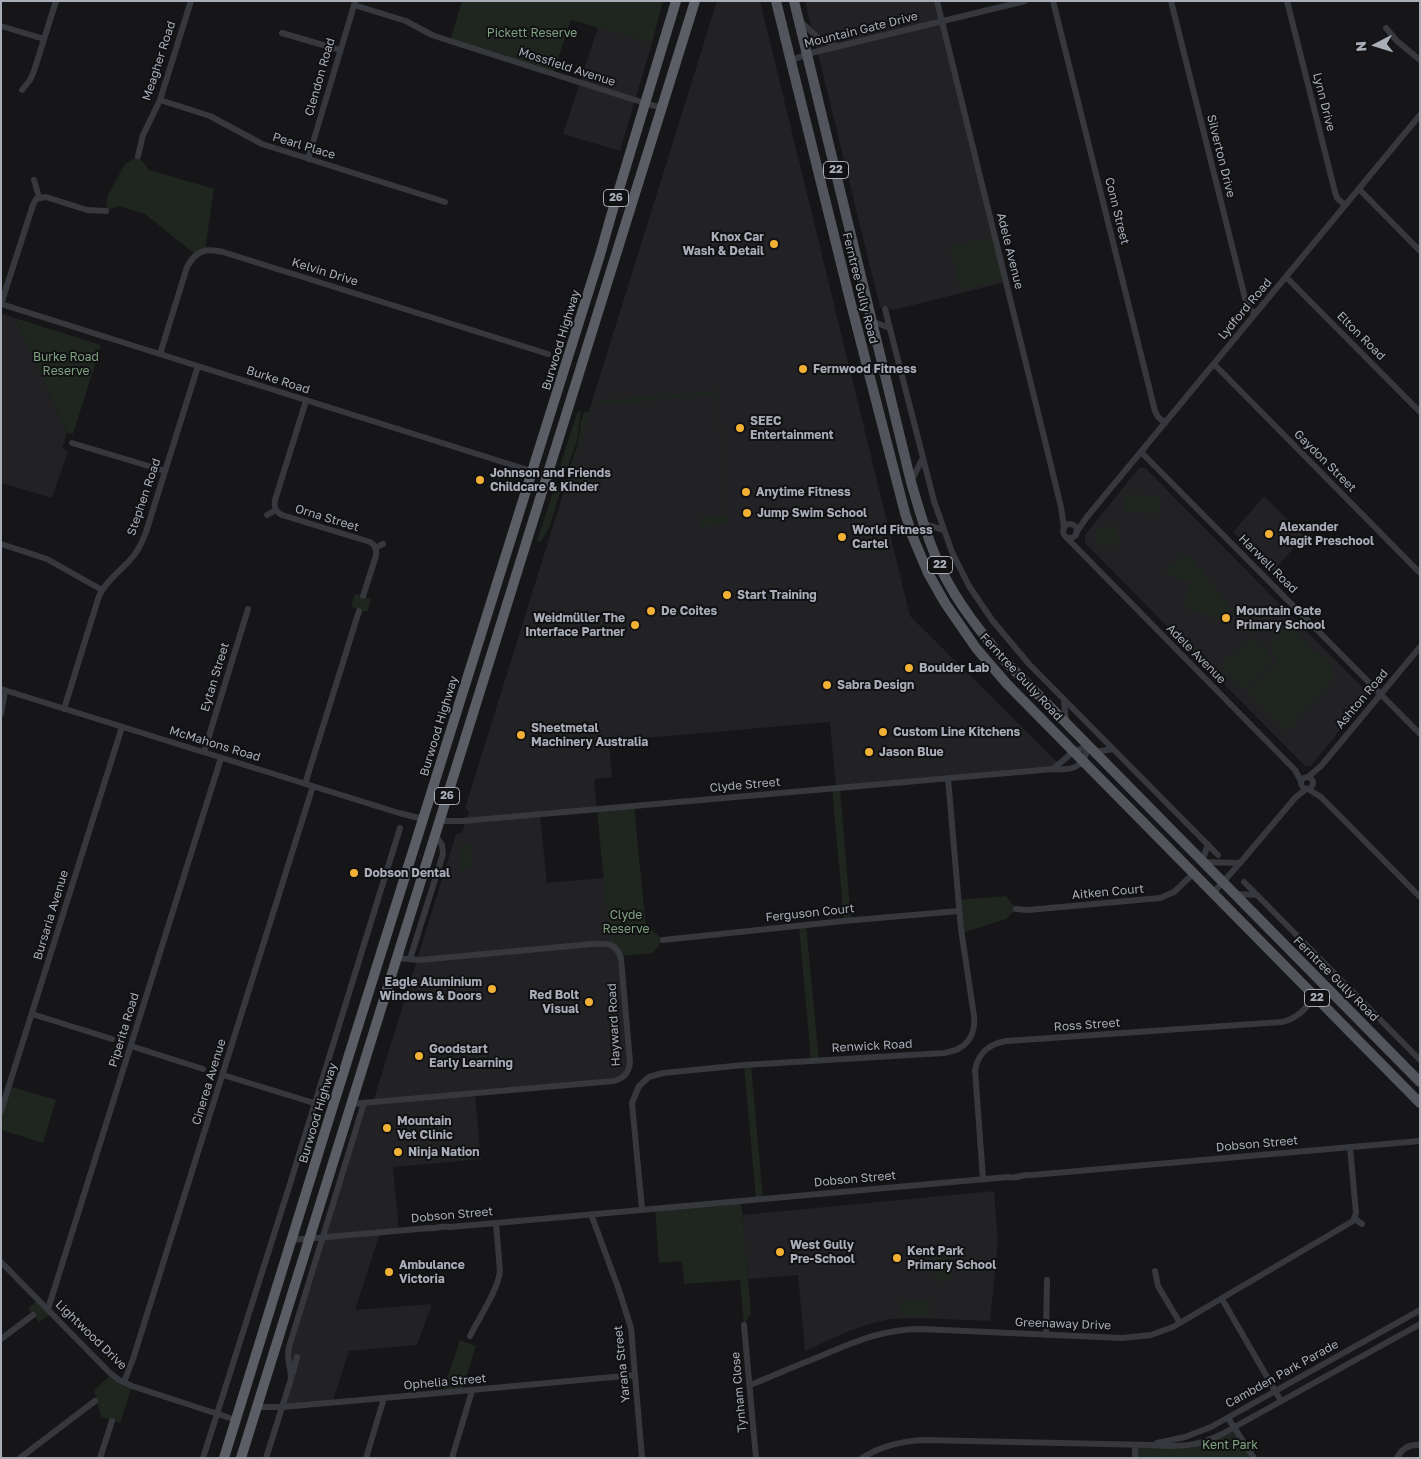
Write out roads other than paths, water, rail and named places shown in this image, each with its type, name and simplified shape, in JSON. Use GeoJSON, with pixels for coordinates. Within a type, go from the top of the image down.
{"type":"FeatureCollection","features":[{"type":"Feature","properties":{"kind":"highway","name":"Burwood Highway"},"geometry":{"type":"LineString","coordinates":[[224,1458],[600,255],[676,1]]}},
{"type":"Feature","properties":{"kind":"highway","name":"26"},"geometry":{"type":"LineString","coordinates":[[241,1458],[695,1]]}},
{"type":"Feature","properties":{"kind":"highway"},"geometry":{"type":"LineString","coordinates":[[423,819],[439,821]]}},
{"type":"Feature","properties":{"kind":"main road","name":"Ferntree Gully Road"},"geometry":{"type":"LineString","coordinates":[[776,1],[905,514],[936,588],[964,633],[1006,684],[1420,1103]]}},
{"type":"Feature","properties":{"kind":"main road","name":"Ferntree Gully Road"},"geometry":{"type":"LineString","coordinates":[[794,1],[911,482],[943,573],[956,597],[975,625],[1003,659],[1420,1082]]}},
{"type":"Feature","properties":{"kind":"main road"},"geometry":{"type":"LineString","coordinates":[[868,373],[884,370]]}},
{"type":"Feature","properties":{"kind":"street"},"geometry":{"type":"LineString","coordinates":[[22,90],[32,75],[56,1]]}},
{"type":"Feature","properties":{"kind":"street","name":"Meagher Road"},"geometry":{"type":"LineString","coordinates":[[138,156],[143,135],[160,100],[191,1]]}},
{"type":"Feature","properties":{"kind":"street","name":"Adele Avenue"},"geometry":{"type":"LineString","coordinates":[[937,1],[1061,506],[1064,528]]}},
{"type":"Feature","properties":{"kind":"street","name":"Mountain Gate Drive"},"geometry":{"type":"LineString","coordinates":[[790,60],[838,46],[1025,1]]}},
{"type":"Feature","properties":{"kind":"street","name":"Conn Street"},"geometry":{"type":"LineString","coordinates":[[1053,1],[1155,411],[1158,417],[1165,423]]}},
{"type":"Feature","properties":{"kind":"street","name":"Silverton Drive"},"geometry":{"type":"LineString","coordinates":[[1171,1],[1246,302],[1255,313]]}},
{"type":"Feature","properties":{"kind":"street","name":"Lynn Drive"},"geometry":{"type":"LineString","coordinates":[[1287,1],[1334,192],[1337,198],[1345,205]]}},
{"type":"Feature","properties":{"kind":"street","name":"Mossfield Avenue"},"geometry":{"type":"LineString","coordinates":[[354,3],[406,21],[432,35],[662,108]]}},
{"type":"Feature","properties":{"kind":"street","name":"Clendon Road"},"geometry":{"type":"LineString","coordinates":[[308,159],[354,3]]}},
{"type":"Feature","properties":{"kind":"street"},"geometry":{"type":"LineString","coordinates":[[799,20],[817,37],[838,46]]}},
{"type":"Feature","properties":{"kind":"street"},"geometry":{"type":"LineString","coordinates":[[1,26],[44,39]]}},
{"type":"Feature","properties":{"kind":"street"},"geometry":{"type":"LineString","coordinates":[[1386,28],[1397,41],[1420,60]]}},
{"type":"Feature","properties":{"kind":"street"},"geometry":{"type":"LineString","coordinates":[[282,33],[340,50]]}},
{"type":"Feature","properties":{"kind":"street","name":"Pearl Place"},"geometry":{"type":"LineString","coordinates":[[160,100],[210,116],[262,144],[445,202]]}},
{"type":"Feature","properties":{"kind":"street","name":"Lydford Road"},"geometry":{"type":"LineString","coordinates":[[1075,535],[1086,518],[1420,115]]}},
{"type":"Feature","properties":{"kind":"street"},"geometry":{"type":"LineString","coordinates":[[34,180],[39,197]]}},
{"type":"Feature","properties":{"kind":"street"},"geometry":{"type":"LineString","coordinates":[[1359,189],[1420,251]]}},
{"type":"Feature","properties":{"kind":"street"},"geometry":{"type":"LineString","coordinates":[[1,304],[32,205],[39,197],[46,197],[87,210],[106,211]]}},
{"type":"Feature","properties":{"kind":"street","name":"Kelvin Drive"},"geometry":{"type":"LineString","coordinates":[[160,354],[187,267],[197,254],[205,250],[233,255],[548,354]]}},
{"type":"Feature","properties":{"kind":"street","name":"Elton Road"},"geometry":{"type":"LineString","coordinates":[[1286,277],[1420,412]]}},
{"type":"Feature","properties":{"kind":"street","name":"Burke Road"},"geometry":{"type":"LineString","coordinates":[[1,304],[547,476]]}},
{"type":"Feature","properties":{"kind":"street","name":"Ferntree Gully Road"},"geometry":{"type":"LineString","coordinates":[[885,309],[922,460],[943,530],[965,578],[992,620],[1024,657],[1064,700],[1218,855]]}},
{"type":"Feature","properties":{"kind":"street","name":"Ferntree Gully Road"},"geometry":{"type":"LineString","coordinates":[[872,321],[890,328]]}},
{"type":"Feature","properties":{"kind":"street","name":"Gaydon Street"},"geometry":{"type":"LineString","coordinates":[[1214,364],[1420,573]]}},
{"type":"Feature","properties":{"kind":"street","name":"Stephen Road"},"geometry":{"type":"LineString","coordinates":[[64,709],[94,609],[102,590],[112,577],[132,558],[146,532],[198,366]]}},
{"type":"Feature","properties":{"kind":"street","name":"Orna Street"},"geometry":{"type":"LineString","coordinates":[[306,400],[275,500],[276,510],[282,515],[370,542],[375,548]]}},
{"type":"Feature","properties":{"kind":"street"},"geometry":{"type":"LineString","coordinates":[[72,443],[165,471]]}},
{"type":"Feature","properties":{"kind":"street","name":"Harwell Road"},"geometry":{"type":"LineString","coordinates":[[1141,452],[1420,734]]}},
{"type":"Feature","properties":{"kind":"street"},"geometry":{"type":"LineString","coordinates":[[911,482],[922,460]]}},
{"type":"Feature","properties":{"kind":"street","name":"Adele Avenue"},"geometry":{"type":"LineString","coordinates":[[1061,506],[1072,525]]}},
{"type":"Feature","properties":{"kind":"street"},"geometry":{"type":"LineString","coordinates":[[267,515],[276,510]]}},
{"type":"Feature","properties":{"kind":"street","name":"Lydford Road"},"geometry":{"type":"LineString","coordinates":[[1072,525],[1086,518]]}},
{"type":"Feature","properties":{"kind":"street"},"geometry":{"type":"LineString","coordinates":[[924,523],[943,530]]}},
{"type":"Feature","properties":{"kind":"street"},"geometry":{"type":"LineString","coordinates":[[1067,525],[1072,525],[1076,529],[1075,535],[1070,538],[1066,537],[1064,528],[1067,525]]}},
{"type":"Feature","properties":{"kind":"street","name":"Adele Avenue"},"geometry":{"type":"LineString","coordinates":[[1075,535],[1082,554]]}},
{"type":"Feature","properties":{"kind":"street","name":"Adele Avenue"},"geometry":{"type":"LineString","coordinates":[[1066,537],[1420,897]]}},
{"type":"Feature","properties":{"kind":"street"},"geometry":{"type":"LineString","coordinates":[[1,544],[48,559],[102,590]]}},
{"type":"Feature","properties":{"kind":"street"},"geometry":{"type":"LineString","coordinates":[[363,596],[376,556],[375,548],[383,544]]}},
{"type":"Feature","properties":{"kind":"street","name":"Eytan Street"},"geometry":{"type":"LineString","coordinates":[[204,752],[248,609]]}},
{"type":"Feature","properties":{"kind":"street"},"geometry":{"type":"LineString","coordinates":[[305,784],[359,611]]}},
{"type":"Feature","properties":{"kind":"street","name":"Ashton Road"},"geometry":{"type":"LineString","coordinates":[[1213,893],[1240,864],[1420,647]]}},
{"type":"Feature","properties":{"kind":"street"},"geometry":{"type":"LineString","coordinates":[[1,714],[3,690]]}},
{"type":"Feature","properties":{"kind":"street","name":"McMahons Road"},"geometry":{"type":"LineString","coordinates":[[3,690],[423,819]]}},
{"type":"Feature","properties":{"kind":"street"},"geometry":{"type":"LineString","coordinates":[[1064,700],[1066,723]]}},
{"type":"Feature","properties":{"kind":"street","name":"Bursaria Avenue"},"geometry":{"type":"LineString","coordinates":[[1,1111],[122,727]]}},
{"type":"Feature","properties":{"kind":"street"},"geometry":{"type":"LineString","coordinates":[[1083,761],[1092,749]]}},
{"type":"Feature","properties":{"kind":"street"},"geometry":{"type":"LineString","coordinates":[[1053,769],[1073,752],[1092,749],[1113,749]]}},
{"type":"Feature","properties":{"kind":"street","name":"Piperita Road"},"geometry":{"type":"LineString","coordinates":[[48,1309],[221,758]]}},
{"type":"Feature","properties":{"kind":"street","name":"Clyde Street"},"geometry":{"type":"LineString","coordinates":[[439,821],[463,821],[1053,769],[1059,770],[1074,768],[1083,761]]}},
{"type":"Feature","properties":{"kind":"street","name":"Renwick Road"},"geometry":{"type":"LineString","coordinates":[[642,1209],[632,1104],[639,1086],[648,1077],[663,1072],[944,1053],[964,1045],[972,1034],[975,1024],[973,1001],[959,911],[948,778]]}},
{"type":"Feature","properties":{"kind":"street","name":"Cinerea Avenue"},"geometry":{"type":"LineString","coordinates":[[124,1382],[224,1075],[313,786]]}},
{"type":"Feature","properties":{"kind":"street","name":"Burwood Highway"},"geometry":{"type":"LineString","coordinates":[[203,1458],[400,828]]}},
{"type":"Feature","properties":{"kind":"street"},"geometry":{"type":"LineString","coordinates":[[410,959],[443,854],[442,845],[435,834]]}},
{"type":"Feature","properties":{"kind":"street"},"geometry":{"type":"LineString","coordinates":[[1208,844],[1202,862],[1240,864]]}},
{"type":"Feature","properties":{"kind":"street","name":"Aitken Court"},"geometry":{"type":"LineString","coordinates":[[1016,909],[1028,910],[1160,898],[1174,892],[1194,873]]}},
{"type":"Feature","properties":{"kind":"street","name":"Ferntree Gully Road"},"geometry":{"type":"LineString","coordinates":[[1244,882],[1420,1060]]}},
{"type":"Feature","properties":{"kind":"street"},"geometry":{"type":"LineString","coordinates":[[1235,894],[1258,895]]}},
{"type":"Feature","properties":{"kind":"street","name":"Ferguson Court"},"geometry":{"type":"LineString","coordinates":[[663,940],[959,911]]}},
{"type":"Feature","properties":{"kind":"street","name":"Hayward Road"},"geometry":{"type":"LineString","coordinates":[[351,1104],[614,1081],[622,1078],[628,1072],[630,1062],[621,959],[617,950],[610,944],[592,944],[420,960],[397,958]]}},
{"type":"Feature","properties":{"kind":"street","name":"Ross Street"},"geometry":{"type":"LineString","coordinates":[[983,1179],[975,1070],[981,1055],[992,1045],[1007,1041],[1282,1022],[1291,1020],[1298,1015],[1316,997]]}},
{"type":"Feature","properties":{"kind":"street"},"geometry":{"type":"LineString","coordinates":[[32,1014],[112,1039]]}},
{"type":"Feature","properties":{"kind":"street"},"geometry":{"type":"LineString","coordinates":[[131,1046],[203,1068]]}},
{"type":"Feature","properties":{"kind":"street"},"geometry":{"type":"LineString","coordinates":[[224,1075],[314,1103]]}},
{"type":"Feature","properties":{"kind":"street"},"geometry":{"type":"LineString","coordinates":[[291,1379],[288,1351],[364,1104]]}},
{"type":"Feature","properties":{"kind":"street","name":"Dobson Street"},"geometry":{"type":"LineString","coordinates":[[292,1240],[430,1228],[437,1229],[444,1226],[496,1223],[983,1179],[1014,1178],[1024,1174],[1032,1175],[1420,1141]]}},
{"type":"Feature","properties":{"kind":"street"},"geometry":{"type":"LineString","coordinates":[[1350,1147],[1355,1219],[1362,1224]]}},
{"type":"Feature","properties":{"kind":"street","name":"Yarana Street"},"geometry":{"type":"LineString","coordinates":[[591,1214],[629,1320],[642,1458]]}},
{"type":"Feature","properties":{"kind":"street","name":"Greenaway Drive"},"geometry":{"type":"LineString","coordinates":[[750,1385],[860,1339],[888,1332],[920,1329],[1135,1338],[1159,1333],[1180,1323],[1348,1226],[1355,1219]]}},
{"type":"Feature","properties":{"kind":"street"},"geometry":{"type":"LineString","coordinates":[[470,1336],[499,1277],[496,1223]]}},
{"type":"Feature","properties":{"kind":"street","name":"Lightwood Drive"},"geometry":{"type":"LineString","coordinates":[[1,1262],[109,1372],[124,1382],[236,1420]]}},
{"type":"Feature","properties":{"kind":"street"},"geometry":{"type":"LineString","coordinates":[[1155,1272],[1158,1286],[1180,1323]]}},
{"type":"Feature","properties":{"kind":"street"},"geometry":{"type":"LineString","coordinates":[[1046,1335],[1047,1280]]}},
{"type":"Feature","properties":{"kind":"street"},"geometry":{"type":"LineString","coordinates":[[1222,1299],[1281,1401]]}},
{"type":"Feature","properties":{"kind":"street","name":"Cambden Park Parade"},"geometry":{"type":"LineString","coordinates":[[1150,1445],[1193,1434],[1228,1418],[1420,1310]]}},
{"type":"Feature","properties":{"kind":"street"},"geometry":{"type":"LineString","coordinates":[[1,1339],[33,1315]]}},
{"type":"Feature","properties":{"kind":"street","name":"Cambden Park Parade"},"geometry":{"type":"LineString","coordinates":[[862,1458],[887,1446],[918,1440],[1176,1447],[1192,1445],[1214,1438],[1234,1428],[1420,1324]]}},
{"type":"Feature","properties":{"kind":"street","name":"Tynham Close"},"geometry":{"type":"LineString","coordinates":[[744,1325],[756,1458]]}},
{"type":"Feature","properties":{"kind":"street"},"geometry":{"type":"LineString","coordinates":[[266,1458],[298,1357]]}},
{"type":"Feature","properties":{"kind":"street","name":"Ophelia Street"},"geometry":{"type":"LineString","coordinates":[[256,1407],[282,1407],[472,1391],[635,1375]]}},
{"type":"Feature","properties":{"kind":"street"},"geometry":{"type":"LineString","coordinates":[[452,1458],[472,1391]]}},
{"type":"Feature","properties":{"kind":"street"},"geometry":{"type":"LineString","coordinates":[[366,1458],[384,1398]]}},
{"type":"Feature","properties":{"kind":"street"},"geometry":{"type":"LineString","coordinates":[[20,1458],[95,1401]]}},
{"type":"Feature","properties":{"kind":"street"},"geometry":{"type":"LineString","coordinates":[[1228,1418],[1254,1458]]}},
{"type":"Feature","properties":{"kind":"street"},"geometry":{"type":"LineString","coordinates":[[100,1458],[112,1421]]}},
{"type":"Feature","properties":{"kind":"street"},"geometry":{"type":"LineString","coordinates":[[1397,1458],[1406,1447],[1412,1444],[1420,1444]]}},
{"type":"Feature","properties":{"kind":"street"},"geometry":{"type":"LineString","coordinates":[[1134,1458],[1135,1445]]}},
{"type":"Feature","properties":{"kind":"place","name":"Knox Car Wash & Detail"},"geometry":{"type":"Point","coordinates":[774,244]}},
{"type":"Feature","properties":{"kind":"place","name":"Fernwood Fitness"},"geometry":{"type":"Point","coordinates":[803,369]}},
{"type":"Feature","properties":{"kind":"place","name":"SEEC Entertainment"},"geometry":{"type":"Point","coordinates":[740,428]}},
{"type":"Feature","properties":{"kind":"place","name":"Johnson and Friends Childcare & Kinder"},"geometry":{"type":"Point","coordinates":[480,480]}},
{"type":"Feature","properties":{"kind":"place","name":"Anytime Fitness"},"geometry":{"type":"Point","coordinates":[746,492]}},
{"type":"Feature","properties":{"kind":"place","name":"Jump Swim School"},"geometry":{"type":"Point","coordinates":[747,513]}},
{"type":"Feature","properties":{"kind":"place","name":"Alexander Magit Preschool"},"geometry":{"type":"Point","coordinates":[1269,534]}},
{"type":"Feature","properties":{"kind":"place","name":"World Fitness Cartel"},"geometry":{"type":"Point","coordinates":[842,537]}},
{"type":"Feature","properties":{"kind":"place","name":"Start Training"},"geometry":{"type":"Point","coordinates":[727,595]}},
{"type":"Feature","properties":{"kind":"place","name":"De Coites"},"geometry":{"type":"Point","coordinates":[651,611]}},
{"type":"Feature","properties":{"kind":"place","name":"Mountain Gate Primary School"},"geometry":{"type":"Point","coordinates":[1226,618]}},
{"type":"Feature","properties":{"kind":"place","name":"Weidmüller The Interface Partner"},"geometry":{"type":"Point","coordinates":[635,625]}},
{"type":"Feature","properties":{"kind":"place","name":"Boulder Lab"},"geometry":{"type":"Point","coordinates":[909,668]}},
{"type":"Feature","properties":{"kind":"place","name":"Sabra Design"},"geometry":{"type":"Point","coordinates":[827,685]}},
{"type":"Feature","properties":{"kind":"place","name":"Custom Line Kitchens"},"geometry":{"type":"Point","coordinates":[883,732]}},
{"type":"Feature","properties":{"kind":"place","name":"Sheetmetal Machinery Australia"},"geometry":{"type":"Point","coordinates":[521,735]}},
{"type":"Feature","properties":{"kind":"place","name":"Jason Blue"},"geometry":{"type":"Point","coordinates":[869,752]}},
{"type":"Feature","properties":{"kind":"place","name":"Dobson Dental"},"geometry":{"type":"Point","coordinates":[354,873]}},
{"type":"Feature","properties":{"kind":"place","name":"Eagle Aluminium Windows & Doors"},"geometry":{"type":"Point","coordinates":[492,989]}},
{"type":"Feature","properties":{"kind":"place","name":"Red Bolt Visual"},"geometry":{"type":"Point","coordinates":[589,1002]}},
{"type":"Feature","properties":{"kind":"place","name":"Goodstart Early Learning"},"geometry":{"type":"Point","coordinates":[419,1056]}},
{"type":"Feature","properties":{"kind":"place","name":"Mountain Vet Clinic"},"geometry":{"type":"Point","coordinates":[387,1128]}},
{"type":"Feature","properties":{"kind":"place","name":"Ninja Nation"},"geometry":{"type":"Point","coordinates":[398,1152]}},
{"type":"Feature","properties":{"kind":"place","name":"West Gully Pre-School"},"geometry":{"type":"Point","coordinates":[780,1252]}},
{"type":"Feature","properties":{"kind":"place","name":"Kent Park Primary School"},"geometry":{"type":"Point","coordinates":[897,1258]}},
{"type":"Feature","properties":{"kind":"place","name":"Ambulance Victoria"},"geometry":{"type":"Point","coordinates":[389,1272]}},
{"type":"Feature","properties":{"kind":"park label","name":"Pickett Reserve"},"geometry":{"type":"Point","coordinates":[532,33]}},
{"type":"Feature","properties":{"kind":"park label","name":"Burke Road Reserve"},"geometry":{"type":"Point","coordinates":[66,364]}},
{"type":"Feature","properties":{"kind":"park label","name":"Clyde Reserve"},"geometry":{"type":"Point","coordinates":[626,922]}},
{"type":"Feature","properties":{"kind":"park label","name":"Kent Park"},"geometry":{"type":"Point","coordinates":[1230,1445]}}]}
